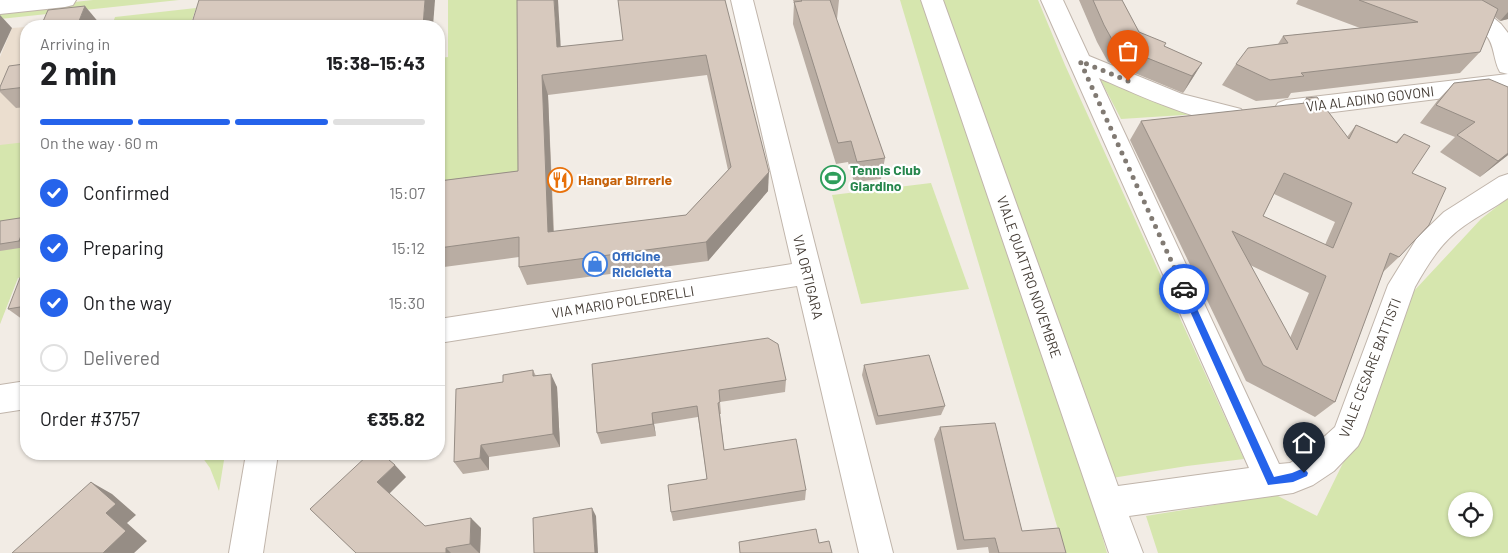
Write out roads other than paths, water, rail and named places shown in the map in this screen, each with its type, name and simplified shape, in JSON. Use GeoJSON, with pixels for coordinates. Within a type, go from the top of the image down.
{"type":"FeatureCollection","features":[{"type":"Feature","properties":{"kind":"street"},"geometry":{"type":"LineString","coordinates":[[0,7],[65,0]]}},
{"type":"Feature","properties":{"kind":"street","name":"VIA ORTIGARA"},"geometry":{"type":"LineString","coordinates":[[742,0],[876,553]]}},
{"type":"Feature","properties":{"kind":"street","name":"VIALE QUATTRO NOVEMBRE"},"geometry":{"type":"LineString","coordinates":[[932,0],[1126,553]]}},
{"type":"Feature","properties":{"kind":"street"},"geometry":{"type":"LineString","coordinates":[[1052,0],[1080,61],[1120,128],[1271,482]]}},
{"type":"Feature","properties":{"kind":"street"},"geometry":{"type":"LineString","coordinates":[[1445,0],[1501,29],[1498,36],[1508,66]]}},
{"type":"Feature","properties":{"kind":"street","name":"VIA ALADINO GOVONI"},"geometry":{"type":"LineString","coordinates":[[1080,61],[1177,102],[1203,110],[1249,113]]}},
{"type":"Feature","properties":{"kind":"street","name":"VIA ALADINO GOVONI"},"geometry":{"type":"LineString","coordinates":[[1176,122],[1508,82]]}},
{"type":"Feature","properties":{"kind":"street","name":"VIALE CESARE BATTISTI"},"geometry":{"type":"LineString","coordinates":[[1108,503],[1293,478],[1314,468],[1333,454],[1347,436],[1402,285],[1413,264],[1447,224],[1500,192],[1508,184]]}},
{"type":"Feature","properties":{"kind":"street","name":"VIA MARIO POLEDRELLI"},"geometry":{"type":"LineString","coordinates":[[445,330],[807,273]]}},
{"type":"Feature","properties":{"kind":"street"},"geometry":{"type":"LineString","coordinates":[[0,399],[20,396]]}},
{"type":"Feature","properties":{"kind":"street"},"geometry":{"type":"LineString","coordinates":[[246,553],[261,460]]}},
{"type":"Feature","properties":{"kind":"place","name":"Tennis Club Giardino"},"geometry":{"type":"Point","coordinates":[833,178]}},
{"type":"Feature","properties":{"kind":"place","name":"Hangar Birrerie"},"geometry":{"type":"Point","coordinates":[560,180]}},
{"type":"Feature","properties":{"kind":"place","name":"Officine Ricicletta"},"geometry":{"type":"Point","coordinates":[595,264]}}]}
